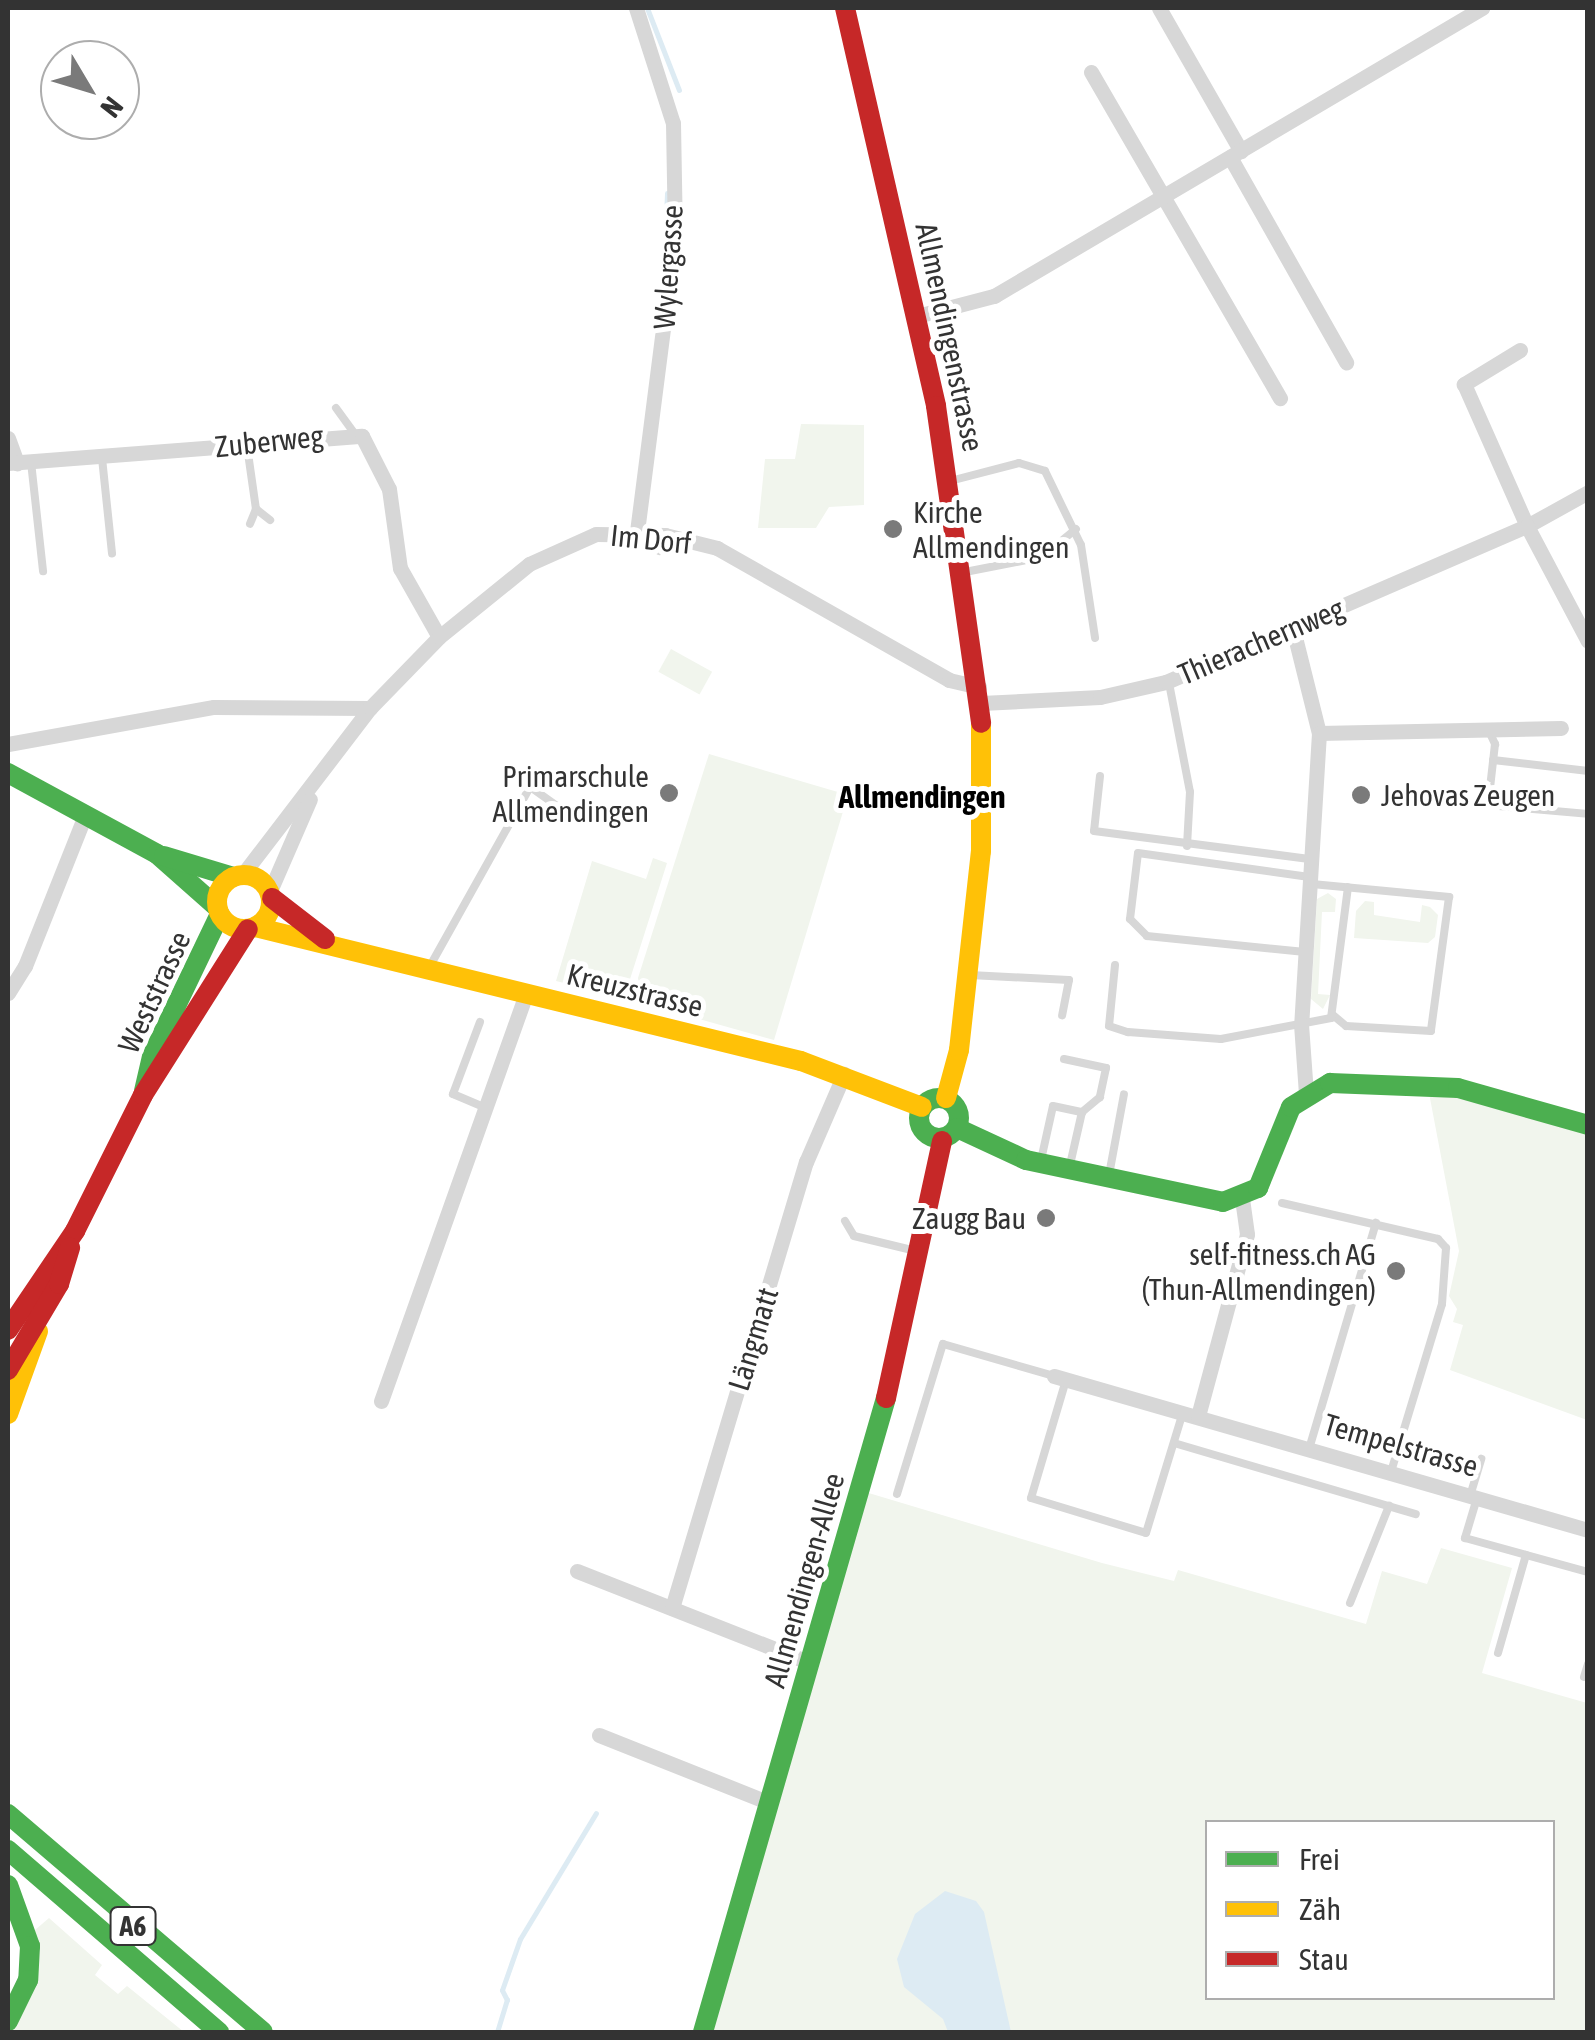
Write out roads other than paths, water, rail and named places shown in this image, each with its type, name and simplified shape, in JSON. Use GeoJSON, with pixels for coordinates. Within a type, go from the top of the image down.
{"type":"FeatureCollection","features":[{"type":"Feature","properties":{"kind":"main road","name":"Allmendingenstrasse"},"geometry":{"type":"LineString","coordinates":[[846,8],[950,481],[980,695],[982,828],[968,975],[946,1098]]}},
{"type":"Feature","properties":{"kind":"main road"},"geometry":{"type":"LineString","coordinates":[[8,774],[157,854],[218,910],[252,928],[266,918],[271,895],[259,878],[157,854]]}},
{"type":"Feature","properties":{"kind":"main road"},"geometry":{"type":"LineString","coordinates":[[218,910],[220,889],[238,875]]}},
{"type":"Feature","properties":{"kind":"main road","name":"Kreuzstrasse"},"geometry":{"type":"LineString","coordinates":[[271,895],[330,943]]}},
{"type":"Feature","properties":{"kind":"main road","name":"Weststrasse"},"geometry":{"type":"LineString","coordinates":[[143,1095],[152,1056],[218,910]]}},
{"type":"Feature","properties":{"kind":"main road","name":"Kreuzstrasse"},"geometry":{"type":"LineString","coordinates":[[252,928],[330,943],[525,996],[844,1074],[922,1107]]}},
{"type":"Feature","properties":{"kind":"main road","name":"Weststrasse"},"geometry":{"type":"LineString","coordinates":[[8,1414],[74,1232],[143,1095],[169,1062],[252,928]]}},
{"type":"Feature","properties":{"kind":"main road"},"geometry":{"type":"LineString","coordinates":[[949,1134],[957,1111],[946,1098],[932,1097],[922,1107],[922,1125],[949,1134],[1041,1163],[1200,1200],[1242,1199],[1264,1180],[1286,1114],[1306,1093],[1338,1082],[1427,1084],[1503,1097],[1588,1125]]}},
{"type":"Feature","properties":{"kind":"main road","name":"Allmendingen-Allee"},"geometry":{"type":"LineString","coordinates":[[704,2032],[924,1253],[949,1134]]}},
{"type":"Feature","properties":{"kind":"main road","name":"Weststrasse"},"geometry":{"type":"LineString","coordinates":[[8,1330],[74,1232]]}},
{"type":"Feature","properties":{"kind":"main road","name":"Weststrasse"},"geometry":{"type":"LineString","coordinates":[[8,1370],[40,1320]]}},
{"type":"Feature","properties":{"kind":"main road","name":"A6"},"geometry":{"type":"LineString","coordinates":[[8,1814],[263,2032]]}},
{"type":"Feature","properties":{"kind":"main road","name":"A6"},"geometry":{"type":"LineString","coordinates":[[8,1850],[219,2032]]}},
{"type":"Feature","properties":{"kind":"main road"},"geometry":{"type":"LineString","coordinates":[[8,1884],[30,1946],[28,1980],[8,2021]]}},
{"type":"Feature","properties":{"kind":"street","name":"Wylergasse"},"geometry":{"type":"LineString","coordinates":[[636,8],[674,123],[674,234],[637,532]]}},
{"type":"Feature","properties":{"kind":"street"},"geometry":{"type":"LineString","coordinates":[[1158,8],[1346,362]]}},
{"type":"Feature","properties":{"kind":"street"},"geometry":{"type":"LineString","coordinates":[[916,316],[994,296],[1482,8]]}},
{"type":"Feature","properties":{"kind":"street"},"geometry":{"type":"LineString","coordinates":[[1091,72],[1280,398]]}},
{"type":"Feature","properties":{"kind":"street"},"geometry":{"type":"LineString","coordinates":[[1520,350],[1464,384],[1527,526],[1588,641]]}},
{"type":"Feature","properties":{"kind":"street","name":"Zuberweg"},"geometry":{"type":"LineString","coordinates":[[18,463],[355,434],[369,443],[381,466],[400,568],[439,637]]}},
{"type":"Feature","properties":{"kind":"street"},"geometry":{"type":"LineString","coordinates":[[8,438],[18,463]]}},
{"type":"Feature","properties":{"kind":"street","name":"Thierachernweg"},"geometry":{"type":"LineString","coordinates":[[980,695],[1100,697],[1169,681],[1527,526],[1588,492]]}},
{"type":"Feature","properties":{"kind":"street","name":"Im Dorf"},"geometry":{"type":"LineString","coordinates":[[238,875],[322,774],[370,708],[439,637],[554,549],[596,534],[637,532],[662,543],[736,557],[980,695]]}},
{"type":"Feature","properties":{"kind":"street"},"geometry":{"type":"LineString","coordinates":[[1294,629],[1319,733],[1301,1024],[1306,1093]]}},
{"type":"Feature","properties":{"kind":"street"},"geometry":{"type":"LineString","coordinates":[[8,744],[214,707],[370,708]]}},
{"type":"Feature","properties":{"kind":"street"},"geometry":{"type":"LineString","coordinates":[[1319,733],[1486,725],[1562,728]]}},
{"type":"Feature","properties":{"kind":"street","name":"Im Dorf"},"geometry":{"type":"LineString","coordinates":[[271,895],[322,774]]}},
{"type":"Feature","properties":{"kind":"street"},"geometry":{"type":"LineString","coordinates":[[8,993],[25,966],[86,813]]}},
{"type":"Feature","properties":{"kind":"street"},"geometry":{"type":"LineString","coordinates":[[382,1400],[525,996]]}},
{"type":"Feature","properties":{"kind":"street","name":"Längmatt"},"geometry":{"type":"LineString","coordinates":[[672,1608],[806,1162],[844,1074]]}},
{"type":"Feature","properties":{"kind":"street"},"geometry":{"type":"LineString","coordinates":[[1190,1414],[1247,1234],[1242,1199]]}},
{"type":"Feature","properties":{"kind":"street","name":"Tempelstrasse"},"geometry":{"type":"LineString","coordinates":[[1060,1378],[1588,1530]]}},
{"type":"Feature","properties":{"kind":"street"},"geometry":{"type":"LineString","coordinates":[[577,1571],[810,1662]]}},
{"type":"Feature","properties":{"kind":"street"},"geometry":{"type":"LineString","coordinates":[[600,1736],[770,1804]]}},
{"type":"Feature","properties":{"kind":"lane"},"geometry":{"type":"LineString","coordinates":[[336,408],[355,434]]}},
{"type":"Feature","properties":{"kind":"lane"},"geometry":{"type":"LineString","coordinates":[[247,444],[256,509],[250,524]]}},
{"type":"Feature","properties":{"kind":"lane"},"geometry":{"type":"LineString","coordinates":[[102,456],[112,552]]}},
{"type":"Feature","properties":{"kind":"lane"},"geometry":{"type":"LineString","coordinates":[[18,463],[43,570]]}},
{"type":"Feature","properties":{"kind":"lane"},"geometry":{"type":"LineString","coordinates":[[950,481],[1019,463],[1038,466],[1076,529],[1095,638]]}},
{"type":"Feature","properties":{"kind":"lane"},"geometry":{"type":"LineString","coordinates":[[256,509],[270,520]]}},
{"type":"Feature","properties":{"kind":"lane"},"geometry":{"type":"LineString","coordinates":[[965,572],[1042,556],[1076,529]]}},
{"type":"Feature","properties":{"kind":"lane"},"geometry":{"type":"LineString","coordinates":[[1169,681],[1190,792],[1187,846]]}},
{"type":"Feature","properties":{"kind":"lane"},"geometry":{"type":"LineString","coordinates":[[1486,725],[1493,760],[1488,805],[1588,814]]}},
{"type":"Feature","properties":{"kind":"lane"},"geometry":{"type":"LineString","coordinates":[[1493,760],[1588,772]]}},
{"type":"Feature","properties":{"kind":"lane"},"geometry":{"type":"LineString","coordinates":[[505,769],[574,818]]}},
{"type":"Feature","properties":{"kind":"lane"},"geometry":{"type":"LineString","coordinates":[[1100,776],[1094,831],[1311,859]]}},
{"type":"Feature","properties":{"kind":"lane"},"geometry":{"type":"LineString","coordinates":[[428,970],[531,785]]}},
{"type":"Feature","properties":{"kind":"lane"},"geometry":{"type":"LineString","coordinates":[[1304,952],[1147,936],[1130,919],[1138,853],[1348,887],[1448,897],[1431,1031],[1346,1026],[1333,1016]]}},
{"type":"Feature","properties":{"kind":"lane"},"geometry":{"type":"LineString","coordinates":[[1333,1016],[1348,887]]}},
{"type":"Feature","properties":{"kind":"lane"},"geometry":{"type":"LineString","coordinates":[[1115,965],[1109,1026],[1221,1039],[1333,1016]]}},
{"type":"Feature","properties":{"kind":"lane"},"geometry":{"type":"LineString","coordinates":[[968,975],[1069,980],[1062,1015]]}},
{"type":"Feature","properties":{"kind":"lane"},"geometry":{"type":"LineString","coordinates":[[480,1022],[453,1094],[488,1108]]}},
{"type":"Feature","properties":{"kind":"lane"},"geometry":{"type":"LineString","coordinates":[[1064,1060],[1106,1068],[1100,1097],[1082,1112],[1069,1170]]}},
{"type":"Feature","properties":{"kind":"lane"},"geometry":{"type":"LineString","coordinates":[[1108,1179],[1124,1094]]}},
{"type":"Feature","properties":{"kind":"lane"},"geometry":{"type":"LineString","coordinates":[[1041,1163],[1052,1106],[1082,1112]]}},
{"type":"Feature","properties":{"kind":"lane"},"geometry":{"type":"LineString","coordinates":[[1282,1203],[1438,1239],[1448,1257],[1437,1323],[1391,1473]]}},
{"type":"Feature","properties":{"kind":"lane"},"geometry":{"type":"LineString","coordinates":[[845,1221],[854,1236],[924,1253]]}},
{"type":"Feature","properties":{"kind":"lane"},"geometry":{"type":"LineString","coordinates":[[1309,1449],[1376,1223]]}},
{"type":"Feature","properties":{"kind":"lane"},"geometry":{"type":"LineString","coordinates":[[897,1494],[943,1344],[1060,1378],[1030,1498],[1146,1533],[1174,1443],[1190,1414]]}},
{"type":"Feature","properties":{"kind":"lane"},"geometry":{"type":"LineString","coordinates":[[1174,1443],[1416,1514]]}},
{"type":"Feature","properties":{"kind":"lane"},"geometry":{"type":"LineString","coordinates":[[1481,1460],[1465,1538],[1588,1572]]}},
{"type":"Feature","properties":{"kind":"lane"},"geometry":{"type":"LineString","coordinates":[[1350,1603],[1389,1506]]}},
{"type":"Feature","properties":{"kind":"lane"},"geometry":{"type":"LineString","coordinates":[[1498,1653],[1526,1555]]}},
{"type":"Feature","properties":{"kind":"lane"},"geometry":{"type":"LineString","coordinates":[[1584,1676],[1588,1664]]}},
{"type":"Feature","properties":{"kind":"waterway"},"geometry":{"type":"LineString","coordinates":[[647,8],[679,90]]}},
{"type":"Feature","properties":{"kind":"waterway"},"geometry":{"type":"LineString","coordinates":[[664,262],[667,193]]}},
{"type":"Feature","properties":{"kind":"waterway"},"geometry":{"type":"LineString","coordinates":[[497,2032],[507,2000],[502,1990],[520,1939],[596,1813]]}},
{"type":"Feature","properties":{"kind":"place","name":"Kirche Allmendingen"},"geometry":{"type":"Point","coordinates":[893,529]}},
{"type":"Feature","properties":{"kind":"place","name":"Primarschule Allmendingen"},"geometry":{"type":"Point","coordinates":[669,793]}},
{"type":"Feature","properties":{"kind":"place","name":"Jehovas Zeugen"},"geometry":{"type":"Point","coordinates":[1361,795]}},
{"type":"Feature","properties":{"kind":"place","name":"Zaugg Bau"},"geometry":{"type":"Point","coordinates":[1046,1218]}},
{"type":"Feature","properties":{"kind":"place","name":"self-fitness.ch AG (Thun-Allmendingen)"},"geometry":{"type":"Point","coordinates":[1396,1271]}},
{"type":"Feature","properties":{"kind":"district","name":"Allmendingen"},"geometry":{"type":"Point","coordinates":[922,797]}}]}
